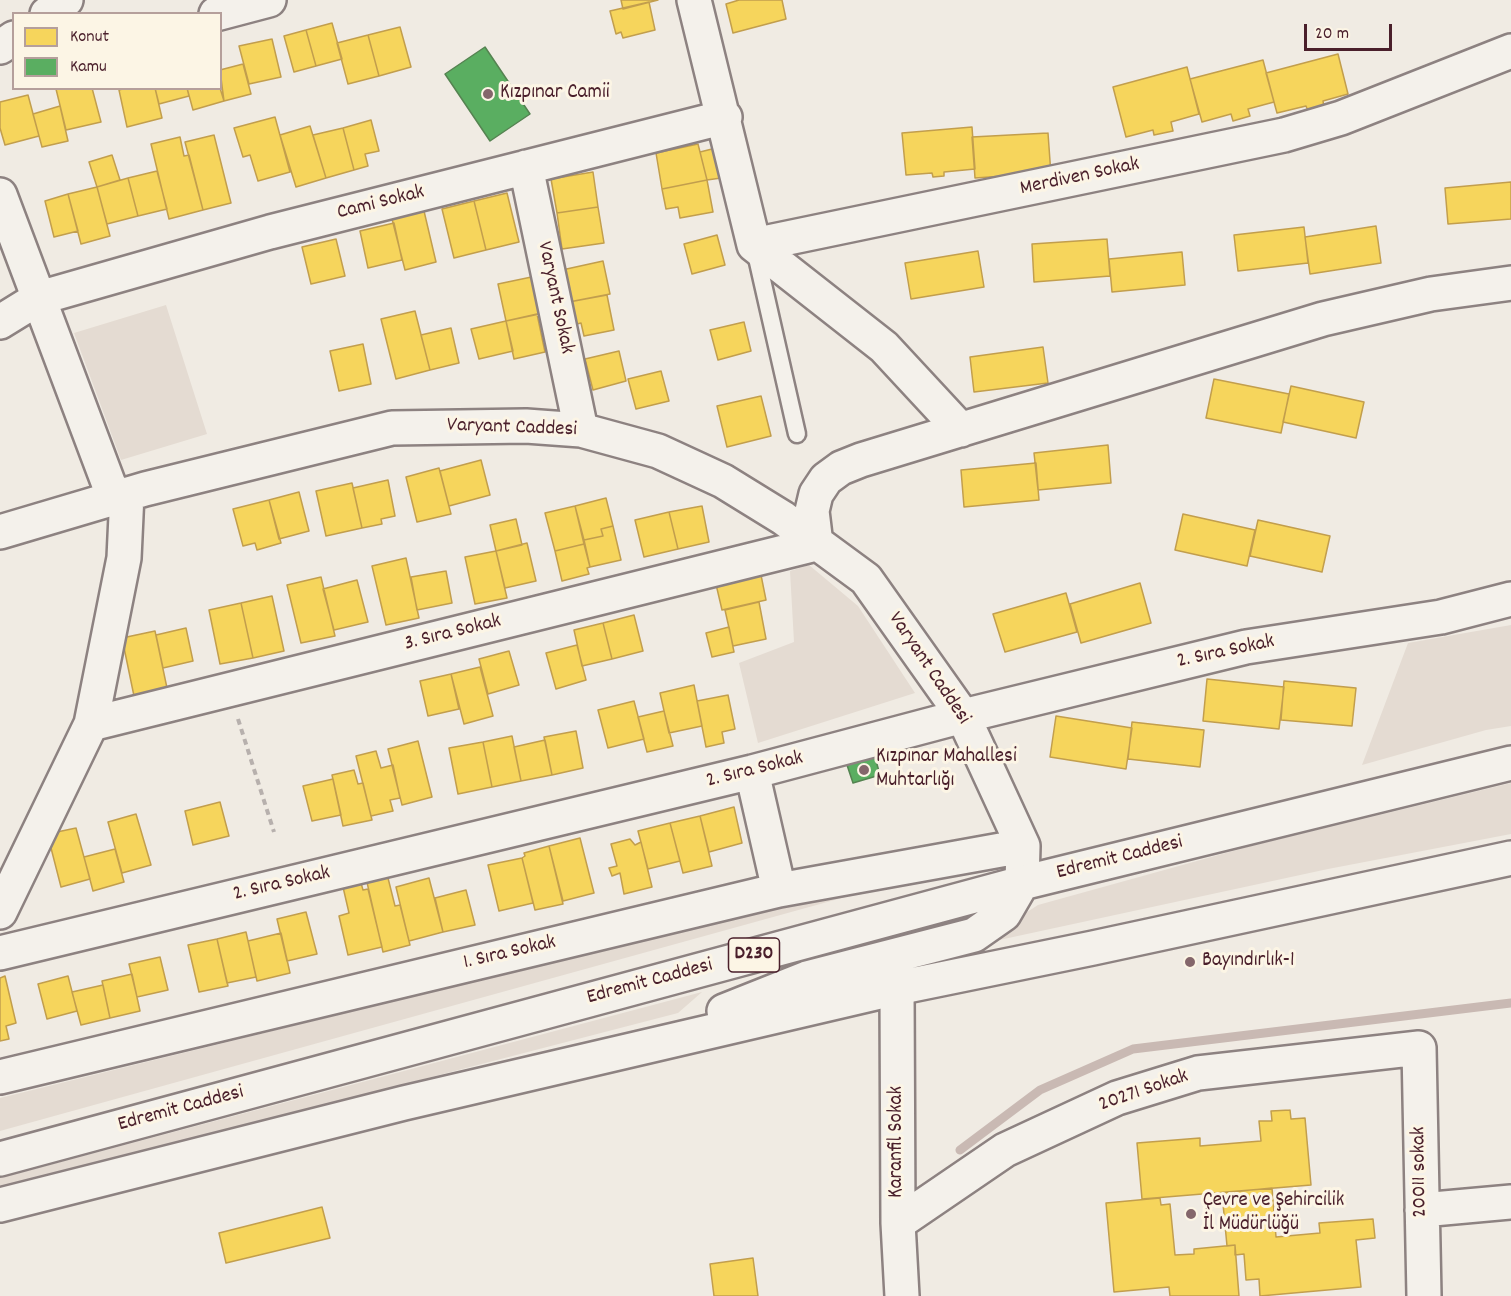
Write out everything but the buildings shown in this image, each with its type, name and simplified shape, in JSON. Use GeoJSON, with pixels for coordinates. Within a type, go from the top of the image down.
{"type":"FeatureCollection","features":[{"type":"Feature","properties":{"kind":"main road"},"geometry":{"type":"LineString","coordinates":[[50,12],[66,0]]}},
{"type":"Feature","properties":{"kind":"main road"},"geometry":{"type":"LineString","coordinates":[[222,12],[269,0]]}},
{"type":"Feature","properties":{"kind":"main road"},"geometry":{"type":"LineString","coordinates":[[694,0],[725,117],[754,245],[884,347],[961,430]]}},
{"type":"Feature","properties":{"kind":"main road","name":"Merdiven Sokak"},"geometry":{"type":"LineString","coordinates":[[754,245],[1284,135],[1401,96],[1511,51]]}},
{"type":"Feature","properties":{"kind":"main road","name":"Cami Sokak"},"geometry":{"type":"LineString","coordinates":[[0,322],[39,298],[270,232],[725,117]]}},
{"type":"Feature","properties":{"kind":"main road","name":"Varyant Sokak"},"geometry":{"type":"LineString","coordinates":[[526,167],[581,430]]}},
{"type":"Feature","properties":{"kind":"main road"},"geometry":{"type":"LineString","coordinates":[[0,195],[39,298],[120,496],[124,558],[91,724],[0,912]]}},
{"type":"Feature","properties":{"kind":"main road"},"geometry":{"type":"LineString","coordinates":[[816,544],[812,511],[816,494],[826,479],[841,468],[861,460],[1323,319],[1431,294],[1511,283]]}},
{"type":"Feature","properties":{"kind":"main road","name":"Varyant Caddesi"},"geometry":{"type":"LineString","coordinates":[[0,532],[120,496],[392,428],[526,426],[581,430],[658,451],[723,480],[783,518],[866,579],[963,716],[1023,846],[1022,883]]}},
{"type":"Feature","properties":{"kind":"main road","name":"3. Sıra Sokak"},"geometry":{"type":"LineString","coordinates":[[91,724],[816,544]]}},
{"type":"Feature","properties":{"kind":"main road","name":"2. Sıra Sokak"},"geometry":{"type":"LineString","coordinates":[[0,953],[752,772],[963,716],[1246,646],[1441,617],[1511,599]]}},
{"type":"Feature","properties":{"kind":"main road","name":"Edremit Caddesi"},"geometry":{"type":"LineString","coordinates":[[0,1159],[1022,883],[1511,762]]}},
{"type":"Feature","properties":{"kind":"main road"},"geometry":{"type":"LineString","coordinates":[[752,772],[779,890]]}},
{"type":"Feature","properties":{"kind":"main road","name":"1. Sıra Sokak"},"geometry":{"type":"LineString","coordinates":[[0,1077],[779,890],[1023,846]]}},
{"type":"Feature","properties":{"kind":"main road"},"geometry":{"type":"LineString","coordinates":[[0,1205],[404,1102],[897,988],[1511,858]]}},
{"type":"Feature","properties":{"kind":"main road"},"geometry":{"type":"LineString","coordinates":[[625,1051],[807,978],[974,935],[1004,914],[1022,883]]}},
{"type":"Feature","properties":{"kind":"main road","name":"Karanfil Sokak"},"geometry":{"type":"LineString","coordinates":[[897,988],[898,1223],[902,1296]]}},
{"type":"Feature","properties":{"kind":"main road","name":"20271 Sokak"},"geometry":{"type":"LineString","coordinates":[[898,1223],[1005,1150],[1117,1098],[1198,1073],[1419,1048]]}},
{"type":"Feature","properties":{"kind":"main road","name":"20011 sokak"},"geometry":{"type":"LineString","coordinates":[[1419,1048],[1424,1296]]}},
{"type":"Feature","properties":{"kind":"main road"},"geometry":{"type":"LineString","coordinates":[[1422,1210],[1511,1202]]}},
{"type":"Feature","properties":{"kind":"lane"},"geometry":{"type":"LineString","coordinates":[[754,245],[797,434]]}},
{"type":"Feature","properties":{"kind":"path"},"geometry":{"type":"LineString","coordinates":[[228,689],[274,832]]}},
{"type":"Feature","properties":{"kind":"shaded area"},"geometry":{"type":"Polygon","coordinates":[[[166,305],[207,434],[121,460],[74,333],[166,305]]]}},
{"type":"Feature","properties":{"kind":"shaded area"},"geometry":{"type":"Polygon","coordinates":[[[809,565],[858,606],[915,693],[758,743],[739,663],[794,642],[790,571],[809,565]]]}},
{"type":"Feature","properties":{"kind":"shaded area"},"geometry":{"type":"Polygon","coordinates":[[[1511,625],[1511,726],[1486,730],[1362,765],[1408,643],[1511,625]]]}},
{"type":"Feature","properties":{"kind":"shaded area"},"geometry":{"type":"Polygon","coordinates":[[[1511,783],[1511,834],[1328,869],[976,945],[1038,905],[1251,846],[1511,783]]]}},
{"type":"Feature","properties":{"kind":"shaded area"},"geometry":{"type":"Polygon","coordinates":[[[838,887],[849,896],[0,1131],[0,1098],[451,987],[838,887]]]}},
{"type":"Feature","properties":{"kind":"shaded area"},"geometry":{"type":"Polygon","coordinates":[[[702,992],[678,1013],[0,1189],[0,1178],[702,992]]]}},
{"type":"Feature","properties":{"kind":"waterway"},"geometry":{"type":"LineString","coordinates":[[960,1150],[1040,1090],[1133,1049],[1511,1003]]}},
{"type":"Feature","properties":{"kind":"place","name":"Kızpınar Camii"},"geometry":{"type":"Point","coordinates":[488,94]}},
{"type":"Feature","properties":{"kind":"place","name":"Kızpınar Mahallesi Muhtarlığı"},"geometry":{"type":"Point","coordinates":[864,770]}},
{"type":"Feature","properties":{"kind":"place","name":"Bayındırlık-1"},"geometry":{"type":"Point","coordinates":[1190,962]}},
{"type":"Feature","properties":{"kind":"place","name":"Çevre ve Şehircilik İl Müdürlüğü"},"geometry":{"type":"Point","coordinates":[1191,1214]}}]}
